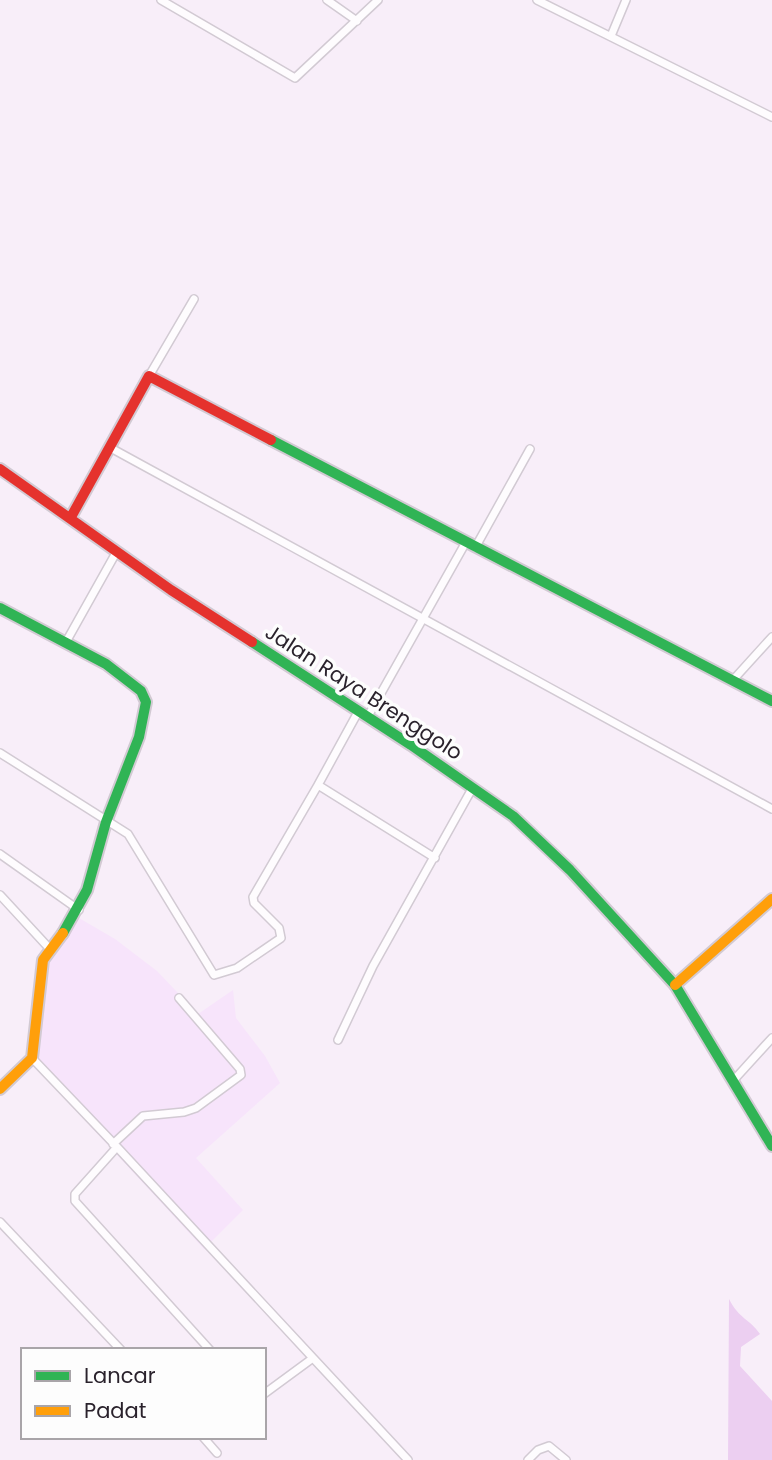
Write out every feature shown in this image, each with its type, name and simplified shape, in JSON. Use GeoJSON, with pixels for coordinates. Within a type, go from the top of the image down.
{"type":"FeatureCollection","features":[{"type":"Feature","properties":{"kind":"street"},"geometry":{"type":"LineString","coordinates":[[161,0],[291,78],[300,76],[378,0]]}},
{"type":"Feature","properties":{"kind":"street"},"geometry":{"type":"LineString","coordinates":[[327,0],[357,21]]}},
{"type":"Feature","properties":{"kind":"street"},"geometry":{"type":"LineString","coordinates":[[537,0],[772,117]]}},
{"type":"Feature","properties":{"kind":"street"},"geometry":{"type":"LineString","coordinates":[[611,36],[626,0]]}},
{"type":"Feature","properties":{"kind":"street"},"geometry":{"type":"LineString","coordinates":[[71,517],[194,299]]}},
{"type":"Feature","properties":{"kind":"street"},"geometry":{"type":"LineString","coordinates":[[149,376],[772,701]]}},
{"type":"Feature","properties":{"kind":"street"},"geometry":{"type":"LineString","coordinates":[[109,447],[772,809]]}},
{"type":"Feature","properties":{"kind":"street"},"geometry":{"type":"LineString","coordinates":[[0,753],[128,834],[206,966],[214,975],[220,975],[255,958],[281,938],[279,928],[254,902],[254,897],[318,785],[530,449]]}},
{"type":"Feature","properties":{"kind":"street","name":"Jalan Raya Brenggolo"},"geometry":{"type":"LineString","coordinates":[[0,469],[117,551],[473,787],[513,817],[570,870],[675,985],[772,1146]]}},
{"type":"Feature","properties":{"kind":"street"},"geometry":{"type":"LineString","coordinates":[[66,642],[117,551]]}},
{"type":"Feature","properties":{"kind":"street"},"geometry":{"type":"LineString","coordinates":[[0,608],[66,642],[138,686],[146,697],[139,737],[106,822],[79,910],[49,948],[38,979],[32,1058],[0,1089]]}},
{"type":"Feature","properties":{"kind":"street"},"geometry":{"type":"LineString","coordinates":[[733,680],[772,637]]}},
{"type":"Feature","properties":{"kind":"street"},"geometry":{"type":"LineString","coordinates":[[318,785],[436,858]]}},
{"type":"Feature","properties":{"kind":"street"},"geometry":{"type":"LineString","coordinates":[[338,1040],[373,966],[436,858],[473,787]]}},
{"type":"Feature","properties":{"kind":"street"},"geometry":{"type":"LineString","coordinates":[[0,854],[79,910]]}},
{"type":"Feature","properties":{"kind":"street"},"geometry":{"type":"LineString","coordinates":[[0,895],[49,948]]}},
{"type":"Feature","properties":{"kind":"street"},"geometry":{"type":"LineString","coordinates":[[675,985],[772,900]]}},
{"type":"Feature","properties":{"kind":"street"},"geometry":{"type":"LineString","coordinates":[[179,998],[240,1069],[241,1075],[196,1108],[184,1112],[143,1116],[75,1194],[75,1201],[209,1348]]}},
{"type":"Feature","properties":{"kind":"street"},"geometry":{"type":"LineString","coordinates":[[732,1082],[772,1038]]}},
{"type":"Feature","properties":{"kind":"street"},"geometry":{"type":"LineString","coordinates":[[32,1058],[408,1460]]}},
{"type":"Feature","properties":{"kind":"street"},"geometry":{"type":"LineString","coordinates":[[0,1222],[119,1348]]}},
{"type":"Feature","properties":{"kind":"street"},"geometry":{"type":"LineString","coordinates":[[266,1393],[313,1358]]}},
{"type":"Feature","properties":{"kind":"street"},"geometry":{"type":"LineString","coordinates":[[205,1439],[217,1452]]}},
{"type":"Feature","properties":{"kind":"street"},"geometry":{"type":"LineString","coordinates":[[528,1460],[538,1450],[549,1446],[566,1460]]}},
{"type":"Feature","properties":{"kind":"shaded area"},"geometry":{"type":"Polygon","coordinates":[[[79,918],[115,939],[157,971],[198,1014],[233,990],[236,1018],[265,1056],[280,1083],[196,1158],[243,1210],[204,1249],[33,1064],[45,976],[52,951],[79,918]]]}},
{"type":"Feature","properties":{"kind":"shaded area"},"geometry":{"type":"Polygon","coordinates":[[[729,1299],[760,1334],[741,1347],[740,1366],[772,1401],[772,1460],[728,1460],[729,1299]]]}},
{"type":"Feature","properties":{"kind":"traffic: fast"},"geometry":{"type":"LineString","coordinates":[[271,440],[772,701]]}},
{"type":"Feature","properties":{"kind":"traffic: fast"},"geometry":{"type":"LineString","coordinates":[[0,608],[106,664],[141,691],[146,702],[139,737],[106,822],[87,890],[63,933]]}},
{"type":"Feature","properties":{"kind":"traffic: fast"},"geometry":{"type":"LineString","coordinates":[[252,642],[411,745],[513,816],[570,870],[675,985],[772,1146]]}},
{"type":"Feature","properties":{"kind":"traffic: slow"},"geometry":{"type":"LineString","coordinates":[[675,985],[772,899]]}},
{"type":"Feature","properties":{"kind":"traffic: slow"},"geometry":{"type":"LineString","coordinates":[[0,1089],[32,1058],[43,960],[63,933]]}},
{"type":"Feature","properties":{"kind":"traffic: jam"},"geometry":{"type":"LineString","coordinates":[[71,517],[149,376],[271,440]]}},
{"type":"Feature","properties":{"kind":"traffic: jam"},"geometry":{"type":"LineString","coordinates":[[0,469],[171,590],[252,642]]}}]}
